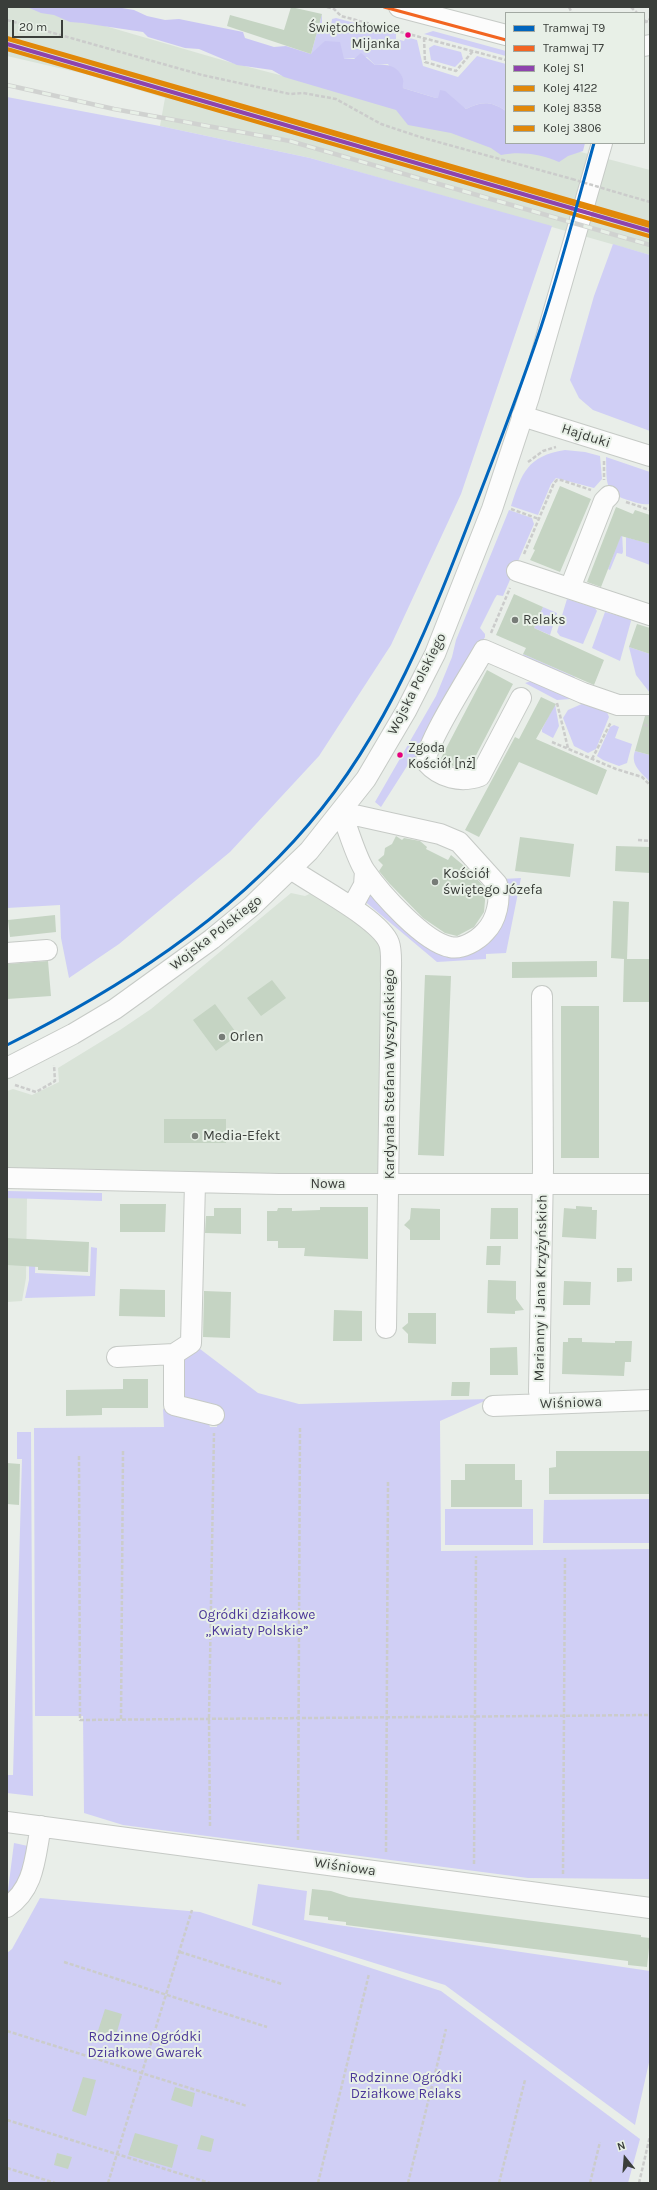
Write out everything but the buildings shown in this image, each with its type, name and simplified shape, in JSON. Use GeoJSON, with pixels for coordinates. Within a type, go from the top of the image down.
{"type":"FeatureCollection","features":[{"type":"Feature","properties":{"kind":"street"},"geometry":{"type":"LineString","coordinates":[[399,7],[505,35]]}},
{"type":"Feature","properties":{"kind":"street","name":"Wojska Polskiego"},"geometry":{"type":"LineString","coordinates":[[9,1077],[149,985],[252,906],[291,869],[342,812],[366,779],[390,740],[435,654],[492,509],[522,416],[602,144]]}},
{"type":"Feature","properties":{"kind":"street","name":"Hajduki"},"geometry":{"type":"LineString","coordinates":[[522,416],[650,456]]}},
{"type":"Feature","properties":{"kind":"street"},"geometry":{"type":"LineString","coordinates":[[570,588],[604,502],[609,496]]}},
{"type":"Feature","properties":{"kind":"street"},"geometry":{"type":"LineString","coordinates":[[517,571],[650,615]]}},
{"type":"Feature","properties":{"kind":"street"},"geometry":{"type":"LineString","coordinates":[[521,698],[480,776],[469,781],[458,780],[437,771],[426,762],[428,752],[441,726],[484,650],[583,693],[618,705],[650,705]]}},
{"type":"Feature","properties":{"kind":"street"},"geometry":{"type":"LineString","coordinates":[[342,812],[440,834],[458,842],[497,884],[499,892],[498,904],[487,931],[477,940],[464,946],[452,948],[440,944],[430,938],[400,912],[365,871],[342,812]]}},
{"type":"Feature","properties":{"kind":"street","name":"Kardynała Stefana Wyszyńskiego"},"geometry":{"type":"LineString","coordinates":[[291,869],[352,907],[378,930],[389,943],[391,983],[386,1328]]}},
{"type":"Feature","properties":{"kind":"street"},"geometry":{"type":"LineString","coordinates":[[352,907],[364,885],[365,871]]}},
{"type":"Feature","properties":{"kind":"street"},"geometry":{"type":"LineString","coordinates":[[7,953],[48,950]]}},
{"type":"Feature","properties":{"kind":"street","name":"Marianny i Jana Krzyżyńskich"},"geometry":{"type":"LineString","coordinates":[[539,1392],[543,1184],[542,996]]}},
{"type":"Feature","properties":{"kind":"street","name":"Nowa"},"geometry":{"type":"LineString","coordinates":[[7,1178],[194,1183],[650,1184]]}},
{"type":"Feature","properties":{"kind":"street"},"geometry":{"type":"LineString","coordinates":[[117,1357],[174,1354],[191,1343],[194,1183]]}},
{"type":"Feature","properties":{"kind":"street"},"geometry":{"type":"LineString","coordinates":[[174,1354],[174,1405],[214,1415]]}},
{"type":"Feature","properties":{"kind":"street","name":"Wiśniowa"},"geometry":{"type":"LineString","coordinates":[[493,1406],[650,1400]]}},
{"type":"Feature","properties":{"kind":"street","name":"Wiśniowa"},"geometry":{"type":"LineString","coordinates":[[7,1822],[650,1908]]}},
{"type":"Feature","properties":{"kind":"street"},"geometry":{"type":"LineString","coordinates":[[7,1907],[20,1897],[32,1877],[41,1826]]}},
{"type":"Feature","properties":{"kind":"path"},"geometry":{"type":"LineString","coordinates":[[327,7],[334,9],[341,16],[505,60]]}},
{"type":"Feature","properties":{"kind":"path"},"geometry":{"type":"LineString","coordinates":[[7,20],[202,75],[290,94],[303,93],[336,99],[381,124],[420,137],[650,202]]}},
{"type":"Feature","properties":{"kind":"path"},"geometry":{"type":"LineString","coordinates":[[645,21],[650,20]]}},
{"type":"Feature","properties":{"kind":"path"},"geometry":{"type":"LineString","coordinates":[[424,38],[425,62],[456,71],[473,51]]}},
{"type":"Feature","properties":{"kind":"path"},"geometry":{"type":"LineString","coordinates":[[525,464],[543,451],[560,446]]}},
{"type":"Feature","properties":{"kind":"path"},"geometry":{"type":"LineString","coordinates":[[603,454],[604,476]]}},
{"type":"Feature","properties":{"kind":"path"},"geometry":{"type":"LineString","coordinates":[[484,650],[554,483],[557,480],[650,510]]}},
{"type":"Feature","properties":{"kind":"path"},"geometry":{"type":"LineString","coordinates":[[512,509],[539,519]]}},
{"type":"Feature","properties":{"kind":"path"},"geometry":{"type":"LineString","coordinates":[[557,703],[568,748]]}},
{"type":"Feature","properties":{"kind":"path"},"geometry":{"type":"LineString","coordinates":[[592,759],[618,705]]}},
{"type":"Feature","properties":{"kind":"path"},"geometry":{"type":"LineString","coordinates":[[643,724],[650,726]]}},
{"type":"Feature","properties":{"kind":"path"},"geometry":{"type":"LineString","coordinates":[[552,742],[592,759],[642,777],[650,785]]}},
{"type":"Feature","properties":{"kind":"path"},"geometry":{"type":"LineString","coordinates":[[638,840],[650,841]]}},
{"type":"Feature","properties":{"kind":"path"},"geometry":{"type":"LineString","coordinates":[[9,1077],[16,1084],[36,1092],[55,1081],[54,1065],[60,1061]]}},
{"type":"Feature","properties":{"kind":"path"},"geometry":{"type":"LineString","coordinates":[[210,1826],[209,1718],[214,1415]]}},
{"type":"Feature","properties":{"kind":"path"},"geometry":{"type":"LineString","coordinates":[[298,1840],[300,1427]]}},
{"type":"Feature","properties":{"kind":"path"},"geometry":{"type":"LineString","coordinates":[[121,1719],[123,1451]]}},
{"type":"Feature","properties":{"kind":"path"},"geometry":{"type":"LineString","coordinates":[[79,1456],[80,1720],[386,1716],[650,1715]]}},
{"type":"Feature","properties":{"kind":"path"},"geometry":{"type":"LineString","coordinates":[[386,1852],[388,1481]]}},
{"type":"Feature","properties":{"kind":"path"},"geometry":{"type":"LineString","coordinates":[[474,1864],[476,1556]]}},
{"type":"Feature","properties":{"kind":"path"},"geometry":{"type":"LineString","coordinates":[[563,1874],[565,1557]]}},
{"type":"Feature","properties":{"kind":"path"},"geometry":{"type":"LineString","coordinates":[[108,2183],[143,2074],[192,1910]]}},
{"type":"Feature","properties":{"kind":"path"},"geometry":{"type":"LineString","coordinates":[[180,1952],[282,1984]]}},
{"type":"Feature","properties":{"kind":"path"},"geometry":{"type":"LineString","coordinates":[[64,1962],[267,2027]]}},
{"type":"Feature","properties":{"kind":"path"},"geometry":{"type":"LineString","coordinates":[[318,2183],[369,1974]]}},
{"type":"Feature","properties":{"kind":"path"},"geometry":{"type":"LineString","coordinates":[[408,2183],[446,2029]]}},
{"type":"Feature","properties":{"kind":"path"},"geometry":{"type":"LineString","coordinates":[[7,2030],[247,2106]]}},
{"type":"Feature","properties":{"kind":"path"},"geometry":{"type":"LineString","coordinates":[[499,2183],[524,2080]]}},
{"type":"Feature","properties":{"kind":"path"},"geometry":{"type":"LineString","coordinates":[[7,2120],[210,2183]]}},
{"type":"Feature","properties":{"kind":"path"},"geometry":{"type":"LineString","coordinates":[[639,2183],[650,2136]]}},
{"type":"Feature","properties":{"kind":"path"},"geometry":{"type":"LineString","coordinates":[[590,2183],[600,2142]]}},
{"type":"Feature","properties":{"kind":"path"},"geometry":{"type":"LineString","coordinates":[[7,2168],[55,2183]]}},
{"type":"Feature","properties":{"kind":"shaded area"},"geometry":{"type":"Polygon","coordinates":[[[7,7],[40,7],[229,62],[505,133],[505,144],[550,144],[650,170],[650,255],[310,158],[160,126],[165,98],[85,74],[7,56],[7,7]]]}},
{"type":"Feature","properties":{"kind":"shaded area"},"geometry":{"type":"Polygon","coordinates":[[[27,7],[116,7],[134,10],[147,16],[165,20],[179,19],[243,32],[245,38],[274,47],[286,46],[311,54],[325,41],[340,42],[344,59],[354,59],[361,53],[375,65],[388,65],[395,68],[401,74],[403,79],[403,88],[436,98],[438,98],[440,90],[445,91],[466,109],[486,103],[496,105],[505,110],[505,144],[585,144],[583,151],[568,156],[559,162],[530,154],[516,153],[501,155],[491,148],[451,133],[408,125],[396,110],[284,77],[272,70],[237,65],[199,49],[185,48],[148,37],[143,32],[70,22],[54,15],[41,13],[27,7]]]}},
{"type":"Feature","properties":{"kind":"shaded area"},"geometry":{"type":"Polygon","coordinates":[[[316,891],[382,941],[384,1179],[7,1173],[7,1091],[13,1089],[32,1095],[59,1082],[58,1068],[151,1009],[291,893],[305,896],[316,891]]]}},
{"type":"Feature","properties":{"kind":"shaded area"},"geometry":{"type":"Polygon","coordinates":[[[7,1198],[27,1198],[26,1278],[22,1301],[7,1302],[7,1198]]]}},
{"type":"Feature","properties":{"kind":"green space"},"geometry":{"type":"Polygon","coordinates":[[[322,14],[322,33],[330,32],[332,19],[336,18],[396,34],[396,39],[404,41],[406,37],[417,40],[423,66],[458,77],[477,56],[505,64],[505,110],[496,105],[486,103],[466,109],[455,101],[436,98],[403,88],[388,64],[375,65],[367,57],[343,59],[311,54],[322,14]]]}},
{"type":"Feature","properties":{"kind":"green space"},"geometry":{"type":"Polygon","coordinates":[[[433,31],[505,51],[505,56],[424,34],[433,31]]]}},
{"type":"Feature","properties":{"kind":"green space"},"geometry":{"type":"Polygon","coordinates":[[[434,45],[461,52],[463,59],[455,67],[431,60],[429,48],[434,45]]]}},
{"type":"Feature","properties":{"kind":"green space"},"geometry":{"type":"Polygon","coordinates":[[[7,97],[160,126],[310,158],[552,226],[461,494],[391,645],[319,756],[230,852],[119,944],[69,978],[61,938],[60,905],[7,908],[7,97]]]}},
{"type":"Feature","properties":{"kind":"green space"},"geometry":{"type":"Polygon","coordinates":[[[613,244],[650,255],[650,431],[593,410],[579,398],[570,380],[594,296],[613,244]]]}},
{"type":"Feature","properties":{"kind":"green space"},"geometry":{"type":"Polygon","coordinates":[[[565,450],[585,452],[600,456],[602,479],[594,488],[556,478],[551,484],[538,515],[511,506],[523,475],[528,468],[542,457],[565,450]]]}},
{"type":"Feature","properties":{"kind":"green space"},"geometry":{"type":"Polygon","coordinates":[[[606,457],[650,472],[650,504],[640,504],[622,498],[611,490],[608,486],[606,474],[606,457]]]}},
{"type":"Feature","properties":{"kind":"green space"},"geometry":{"type":"Polygon","coordinates":[[[509,510],[532,518],[534,524],[503,596],[497,595],[480,628],[485,634],[485,637],[421,750],[444,778],[409,763],[381,807],[375,802],[436,696],[452,657],[456,640],[509,510]]]}},
{"type":"Feature","properties":{"kind":"green space"},"geometry":{"type":"Polygon","coordinates":[[[622,532],[623,552],[622,554],[617,553],[610,570],[608,569],[622,532]]]}},
{"type":"Feature","properties":{"kind":"green space"},"geometry":{"type":"Polygon","coordinates":[[[626,537],[650,544],[650,565],[626,556],[626,537]]]}},
{"type":"Feature","properties":{"kind":"green space"},"geometry":{"type":"Polygon","coordinates":[[[567,599],[595,608],[597,611],[583,644],[560,636],[557,632],[567,599]]]}},
{"type":"Feature","properties":{"kind":"green space"},"geometry":{"type":"Polygon","coordinates":[[[543,607],[557,613],[550,635],[534,628],[543,607]]]}},
{"type":"Feature","properties":{"kind":"green space"},"geometry":{"type":"Polygon","coordinates":[[[605,612],[630,619],[631,621],[620,661],[592,648],[605,612]]]}},
{"type":"Feature","properties":{"kind":"green space"},"geometry":{"type":"Polygon","coordinates":[[[629,647],[650,654],[650,693],[636,675],[629,647]]]}},
{"type":"Feature","properties":{"kind":"green space"},"geometry":{"type":"Polygon","coordinates":[[[523,654],[575,677],[572,684],[524,658],[523,654]]]}},
{"type":"Feature","properties":{"kind":"green space"},"geometry":{"type":"Polygon","coordinates":[[[538,679],[584,698],[557,700],[525,683],[538,679]]]}},
{"type":"Feature","properties":{"kind":"green space"},"geometry":{"type":"Polygon","coordinates":[[[584,703],[607,712],[609,717],[596,749],[588,753],[574,746],[563,718],[568,710],[584,703]]]}},
{"type":"Feature","properties":{"kind":"green space"},"geometry":{"type":"Polygon","coordinates":[[[555,704],[559,726],[553,738],[542,732],[542,729],[555,704]]]}},
{"type":"Feature","properties":{"kind":"green space"},"geometry":{"type":"Polygon","coordinates":[[[614,725],[619,727],[615,738],[632,744],[627,763],[619,766],[597,756],[610,727],[614,725]]]}},
{"type":"Feature","properties":{"kind":"green space"},"geometry":{"type":"Polygon","coordinates":[[[635,751],[650,755],[650,782],[635,764],[635,751]]]}},
{"type":"Feature","properties":{"kind":"green space"},"geometry":{"type":"Polygon","coordinates":[[[521,878],[506,953],[486,954],[486,959],[437,962],[362,899],[371,886],[424,942],[474,948],[503,879],[521,878]]]}},
{"type":"Feature","properties":{"kind":"green space"},"geometry":{"type":"Polygon","coordinates":[[[7,1191],[102,1193],[102,1201],[7,1198],[7,1191]]]}},
{"type":"Feature","properties":{"kind":"green space"},"geometry":{"type":"Polygon","coordinates":[[[29,1243],[36,1244],[35,1273],[90,1276],[91,1247],[97,1248],[95,1296],[25,1298],[29,1280],[29,1243]]]}},
{"type":"Feature","properties":{"kind":"green space","name":"Ogródki działkowe „Kwiaty Polskie”"},"geometry":{"type":"Polygon","coordinates":[[[200,1349],[258,1393],[299,1404],[489,1399],[440,1421],[441,1551],[650,1549],[650,1879],[528,1878],[123,1825],[84,1813],[83,1716],[35,1716],[34,1428],[164,1427],[163,1409],[207,1418],[210,1427],[217,1427],[218,1412],[181,1401],[179,1362],[200,1349]]]}},
{"type":"Feature","properties":{"kind":"green space"},"geometry":{"type":"Polygon","coordinates":[[[17,1432],[31,1432],[33,1796],[7,1793],[7,1775],[13,1775],[22,1459],[17,1459],[17,1432]]]}},
{"type":"Feature","properties":{"kind":"green space"},"geometry":{"type":"Polygon","coordinates":[[[650,1499],[650,1543],[543,1543],[544,1500],[650,1499]]]}},
{"type":"Feature","properties":{"kind":"green space"},"geometry":{"type":"Polygon","coordinates":[[[445,1509],[533,1509],[533,1545],[445,1545],[445,1509]]]}},
{"type":"Feature","properties":{"kind":"green space"},"geometry":{"type":"Polygon","coordinates":[[[14,1843],[28,1846],[24,1875],[7,1898],[14,1843]]]}},
{"type":"Feature","properties":{"kind":"green space"},"geometry":{"type":"Polygon","coordinates":[[[258,1884],[307,1891],[304,1920],[650,1971],[650,2058],[635,2125],[445,1985],[252,1925],[258,1884]]]}},
{"type":"Feature","properties":{"kind":"green space","name":"Rodzinne Ogródki Działkowe Gwarek"},"geometry":{"type":"Polygon","coordinates":[[[40,1898],[200,1912],[441,1991],[640,2139],[628,2183],[7,2183],[7,1953],[12,1949],[40,1898]]]}},
{"type":"Feature","properties":{"kind":"railway"},"geometry":{"type":"LineString","coordinates":[[7,85],[114,109],[290,141],[650,245]]}},
{"type":"Feature","properties":{"kind":"tram line","name":"T7"},"geometry":{"type":"LineString","coordinates":[[384,7],[505,40]]}},
{"type":"Feature","properties":{"kind":"tram line","name":"T9"},"geometry":{"type":"LineString","coordinates":[[7,1045],[49,1023],[130,976],[169,950],[207,921],[243,891],[277,859],[309,824],[337,789],[362,751],[406,672],[424,632],[459,548],[501,439],[541,327],[569,235],[594,144]]}},
{"type":"Feature","properties":{"kind":"rail line","name":"3806"},"geometry":{"type":"LineString","coordinates":[[7,38],[649,223]]}},
{"type":"Feature","properties":{"kind":"rail line","name":"8358"},"geometry":{"type":"LineString","coordinates":[[8,39],[650,226]]}},
{"type":"Feature","properties":{"kind":"rail line","name":"S1"},"geometry":{"type":"LineString","coordinates":[[7,44],[650,231]]}},
{"type":"Feature","properties":{"kind":"rail line","name":"4122"},"geometry":{"type":"LineString","coordinates":[[7,49],[649,236]]}},
{"type":"Feature","properties":{"kind":"place","name":"Świętochłowice Mijanka"},"geometry":{"type":"Point","coordinates":[408,35]}},
{"type":"Feature","properties":{"kind":"place","name":"Relaks"},"geometry":{"type":"Point","coordinates":[515,620]}},
{"type":"Feature","properties":{"kind":"place","name":"Zgoda Kościół [nż]"},"geometry":{"type":"Point","coordinates":[400,755]}},
{"type":"Feature","properties":{"kind":"place","name":"Kościół świętego Józefa"},"geometry":{"type":"Point","coordinates":[435,882]}},
{"type":"Feature","properties":{"kind":"place","name":"Orlen"},"geometry":{"type":"Point","coordinates":[222,1037]}},
{"type":"Feature","properties":{"kind":"place","name":"Media-Efekt"},"geometry":{"type":"Point","coordinates":[195,1136]}},
{"type":"Feature","properties":{"kind":"park label","name":"Rodzinne Ogródki Działkowe Relaks"},"geometry":{"type":"Point","coordinates":[406,2086]}}]}
